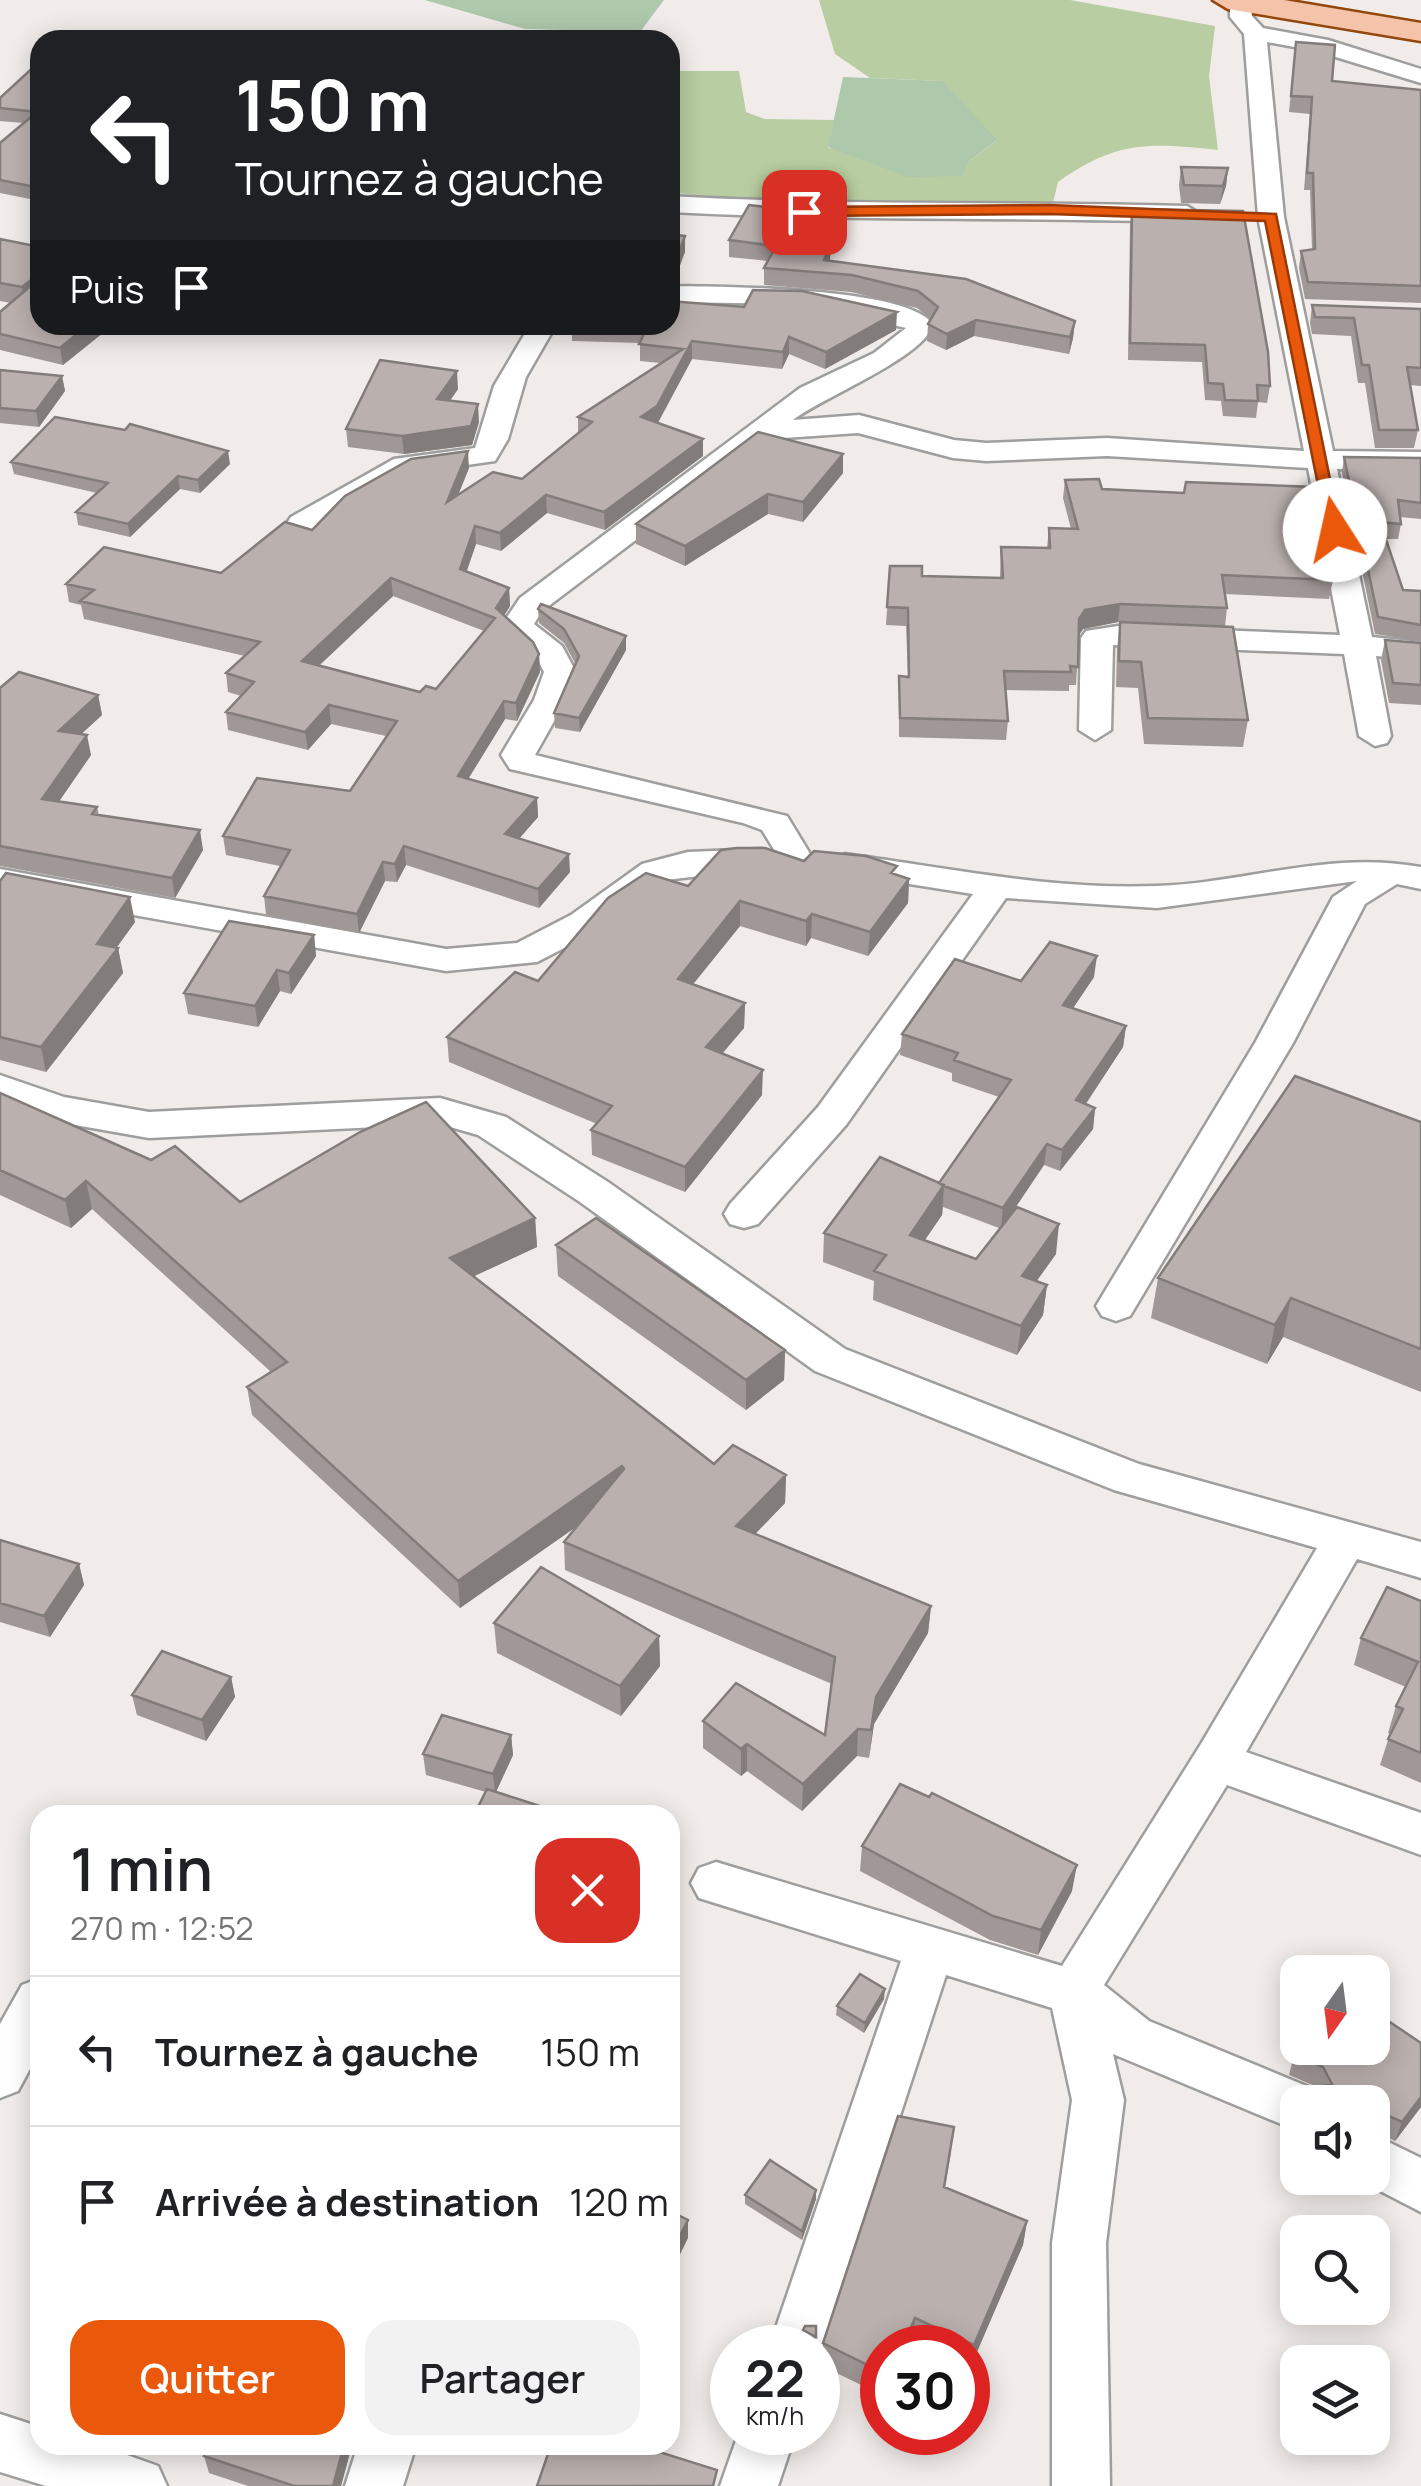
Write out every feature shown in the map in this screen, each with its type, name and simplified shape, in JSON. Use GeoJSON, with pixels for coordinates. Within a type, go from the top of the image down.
{"type":"FeatureCollection","features":[{"type":"Feature","properties":{"kind":"main road"},"geometry":{"type":"LineString","coordinates":[[1376,0],[1421,7]]}},
{"type":"Feature","properties":{"kind":"main road"},"geometry":{"type":"LineString","coordinates":[[1234,1],[1421,32]]}},
{"type":"Feature","properties":{"kind":"street"},"geometry":{"type":"LineString","coordinates":[[1234,1],[1255,33],[1320,45],[1421,76]]}},
{"type":"Feature","properties":{"kind":"street"},"geometry":{"type":"LineString","coordinates":[[1255,33],[1262,216],[1302,311],[1323,460],[1375,736]]}},
{"type":"Feature","properties":{"kind":"street"},"geometry":{"type":"LineString","coordinates":[[680,205],[834,214],[1049,210],[1216,215]]}},
{"type":"Feature","properties":{"kind":"street"},"geometry":{"type":"LineString","coordinates":[[680,294],[802,296],[884,310],[920,324],[913,338],[884,358],[828,383],[758,431],[520,616],[517,626],[550,653],[560,672],[550,700],[518,755],[522,762],[540,768],[775,823],[798,862]]}},
{"type":"Feature","properties":{"kind":"street"},"geometry":{"type":"LineString","coordinates":[[302,523],[404,465],[485,455],[502,426],[505,396],[517,366],[537,335]]}},
{"type":"Feature","properties":{"kind":"street"},"geometry":{"type":"LineString","coordinates":[[758,431],[859,424],[953,449],[986,452],[1107,447],[1246,459],[1421,460]]}},
{"type":"Feature","properties":{"kind":"street"},"geometry":{"type":"LineString","coordinates":[[1096,730],[1097,638],[1118,634],[1421,651]]}},
{"type":"Feature","properties":{"kind":"street"},"geometry":{"type":"LineString","coordinates":[[0,880],[446,960],[524,954],[584,923],[654,872],[688,863],[798,862],[1089,895],[1158,897],[1321,869],[1405,875]]}},
{"type":"Feature","properties":{"kind":"street"},"geometry":{"type":"LineString","coordinates":[[1116,1306],[1274,1043],[1350,897],[1405,875]]}},
{"type":"Feature","properties":{"kind":"street"},"geometry":{"type":"LineString","coordinates":[[744,1214],[832,1116],[998,884]]}},
{"type":"Feature","properties":{"kind":"street"},"geometry":{"type":"LineString","coordinates":[[0,1088],[58,1108],[149,1126],[440,1111],[492,1126],[540,1155],[830,1360],[1129,1478],[1345,1542],[1421,1560]]}},
{"type":"Feature","properties":{"kind":"street"},"geometry":{"type":"LineString","coordinates":[[1081,2486],[1079,2244],[1098,2100],[1074,1992],[1105,1930],[1216,1761],[1308,1595],[1345,1542]]}},
{"type":"Feature","properties":{"kind":"street"},"geometry":{"type":"LineString","coordinates":[[1216,1761],[1421,1834]]}},
{"type":"Feature","properties":{"kind":"street"},"geometry":{"type":"LineString","coordinates":[[716,1883],[1074,1992],[1131,2037],[1280,2099]]}},
{"type":"Feature","properties":{"kind":"street"},"geometry":{"type":"LineString","coordinates":[[805,2325],[931,1946]]}},
{"type":"Feature","properties":{"kind":"street"},"geometry":{"type":"LineString","coordinates":[[0,2074],[30,2019]]}},
{"type":"Feature","properties":{"kind":"street"},"geometry":{"type":"LineString","coordinates":[[1390,2170],[1421,2188]]}},
{"type":"Feature","properties":{"kind":"street"},"geometry":{"type":"LineString","coordinates":[[0,2443],[30,2452]]}},
{"type":"Feature","properties":{"kind":"street"},"geometry":{"type":"LineString","coordinates":[[39,2455],[138,2486]]}},
{"type":"Feature","properties":{"kind":"street"},"geometry":{"type":"LineString","coordinates":[[374,2486],[384,2455]]}},
{"type":"Feature","properties":{"kind":"street"},"geometry":{"type":"LineString","coordinates":[[749,2486],[760,2455]]}},
{"type":"Feature","properties":{"kind":"green space"},"geometry":{"type":"Polygon","coordinates":[[[425,0],[664,0],[642,30],[525,29],[425,0]]]}},
{"type":"Feature","properties":{"kind":"green space"},"geometry":{"type":"Polygon","coordinates":[[[819,0],[1070,0],[1215,26],[1209,76],[1218,150],[1152,146],[1098,158],[1058,182],[1053,203],[751,202],[680,193],[680,71],[739,71],[746,112],[765,119],[834,120],[828,148],[968,162],[996,141],[943,81],[870,78],[835,54],[819,0]]]}},
{"type":"Feature","properties":{"kind":"green space"},"geometry":{"type":"Polygon","coordinates":[[[843,77],[943,81],[997,140],[968,162],[962,176],[908,177],[828,147],[843,77]]]}},
{"type":"Feature","properties":{"kind":"building"},"geometry":{"type":"Polygon","coordinates":[[[1296,42],[1335,45],[1332,81],[1421,90],[1421,286],[1308,282],[1301,251],[1315,249],[1313,173],[1307,173],[1312,97],[1291,96],[1296,42]]]}},
{"type":"Feature","properties":{"kind":"building"},"geometry":{"type":"Polygon","coordinates":[[[30,70],[30,111],[0,108],[0,98],[30,70]]]}},
{"type":"Feature","properties":{"kind":"building"},"geometry":{"type":"Polygon","coordinates":[[[30,118],[30,186],[0,180],[0,143],[30,118]]]}},
{"type":"Feature","properties":{"kind":"building"},"geometry":{"type":"Polygon","coordinates":[[[1181,167],[1228,168],[1223,186],[1184,185],[1181,167]]]}},
{"type":"Feature","properties":{"kind":"building"},"geometry":{"type":"Polygon","coordinates":[[[749,205],[806,212],[791,240],[831,244],[824,260],[966,279],[1075,321],[1070,337],[976,320],[947,334],[928,324],[938,307],[918,291],[852,275],[764,268],[776,246],[729,240],[749,205]]]}},
{"type":"Feature","properties":{"kind":"building"},"geometry":{"type":"Polygon","coordinates":[[[1132,209],[1243,211],[1268,352],[1270,386],[1257,385],[1258,401],[1225,400],[1223,384],[1208,383],[1205,345],[1130,343],[1132,209]]]}},
{"type":"Feature","properties":{"kind":"building"},"geometry":{"type":"Polygon","coordinates":[[[0,239],[30,245],[30,281],[22,287],[0,283],[0,239]]]}},
{"type":"Feature","properties":{"kind":"building"},"geometry":{"type":"Polygon","coordinates":[[[30,286],[30,335],[76,335],[60,348],[0,334],[0,312],[30,286]]]}},
{"type":"Feature","properties":{"kind":"building"},"geometry":{"type":"Polygon","coordinates":[[[753,290],[802,291],[897,312],[826,352],[789,337],[783,352],[692,341],[657,406],[641,417],[703,439],[604,512],[546,495],[500,533],[475,526],[460,569],[509,588],[496,608],[533,642],[539,654],[516,703],[504,701],[458,776],[537,798],[505,834],[569,854],[538,889],[404,846],[395,864],[383,862],[357,914],[264,896],[290,850],[223,836],[257,778],[350,791],[397,721],[329,705],[305,732],[226,712],[254,682],[226,673],[260,642],[80,601],[94,590],[66,584],[104,547],[221,573],[285,522],[312,530],[345,496],[411,459],[468,451],[447,502],[493,472],[522,479],[592,422],[578,417],[683,349],[639,344],[644,335],[680,335],[680,302],[744,307],[753,290]],[[391,578],[302,661],[420,692],[426,686],[436,689],[495,618],[391,578]]]}},
{"type":"Feature","properties":{"kind":"building"},"geometry":{"type":"Polygon","coordinates":[[[1312,305],[1421,309],[1421,368],[1407,367],[1418,430],[1379,430],[1369,365],[1362,365],[1354,318],[1315,317],[1312,305]]]}},
{"type":"Feature","properties":{"kind":"building"},"geometry":{"type":"Polygon","coordinates":[[[380,360],[457,371],[437,399],[478,404],[471,426],[402,436],[346,429],[380,360]]]}},
{"type":"Feature","properties":{"kind":"building"},"geometry":{"type":"Polygon","coordinates":[[[0,370],[62,376],[36,411],[0,408],[0,370]]]}},
{"type":"Feature","properties":{"kind":"building"},"geometry":{"type":"Polygon","coordinates":[[[55,417],[125,430],[130,424],[228,451],[198,480],[178,476],[128,524],[76,512],[108,483],[11,462],[55,417]]]}},
{"type":"Feature","properties":{"kind":"building"},"geometry":{"type":"Polygon","coordinates":[[[758,432],[843,454],[803,502],[768,494],[685,546],[636,524],[758,432]]]}},
{"type":"Feature","properties":{"kind":"building"},"geometry":{"type":"Polygon","coordinates":[[[1344,457],[1421,458],[1421,503],[1398,500],[1401,524],[1380,522],[1403,590],[1421,591],[1421,625],[1378,617],[1344,457]]]}},
{"type":"Feature","properties":{"kind":"building"},"geometry":{"type":"Polygon","coordinates":[[[1099,479],[1102,489],[1184,493],[1186,482],[1314,487],[1333,580],[1222,575],[1227,608],[1120,604],[1085,610],[1079,619],[1078,667],[1070,666],[1071,672],[1004,671],[1008,721],[900,718],[899,676],[909,677],[908,608],[887,607],[890,566],[922,566],[922,576],[1003,578],[1001,547],[1050,548],[1049,528],[1078,529],[1065,480],[1099,479]]]}},
{"type":"Feature","properties":{"kind":"building"},"geometry":{"type":"Polygon","coordinates":[[[541,604],[626,636],[579,718],[554,713],[579,656],[564,629],[538,609],[541,604]]]}},
{"type":"Feature","properties":{"kind":"building"},"geometry":{"type":"Polygon","coordinates":[[[1120,622],[1233,627],[1248,720],[1148,718],[1141,662],[1119,661],[1120,622]]]}},
{"type":"Feature","properties":{"kind":"building"},"geometry":{"type":"Polygon","coordinates":[[[1385,640],[1421,643],[1421,685],[1393,683],[1385,640]]]}},
{"type":"Feature","properties":{"kind":"building"},"geometry":{"type":"Polygon","coordinates":[[[19,672],[98,695],[59,731],[87,735],[42,799],[97,807],[92,814],[200,830],[172,878],[0,846],[0,688],[19,672]]]}},
{"type":"Feature","properties":{"kind":"building"},"geometry":{"type":"Polygon","coordinates":[[[765,848],[804,861],[814,851],[866,856],[897,866],[891,873],[909,879],[870,932],[812,914],[806,921],[740,901],[678,979],[745,1003],[706,1047],[763,1070],[685,1167],[591,1130],[612,1106],[447,1037],[515,972],[538,981],[608,898],[646,873],[688,886],[721,850],[765,848]]]}},
{"type":"Feature","properties":{"kind":"building"},"geometry":{"type":"Polygon","coordinates":[[[6,873],[130,897],[97,944],[118,948],[41,1047],[0,1037],[0,881],[6,873]]]}},
{"type":"Feature","properties":{"kind":"building"},"geometry":{"type":"Polygon","coordinates":[[[229,921],[314,935],[289,973],[277,970],[255,1006],[184,993],[229,921]]]}},
{"type":"Feature","properties":{"kind":"building"},"geometry":{"type":"Polygon","coordinates":[[[1050,942],[1097,956],[1063,1005],[1126,1026],[1076,1100],[1095,1108],[1062,1150],[1047,1144],[1003,1208],[939,1183],[1011,1080],[954,1060],[958,1053],[902,1034],[955,959],[1021,981],[1050,942]]]}},
{"type":"Feature","properties":{"kind":"building"},"geometry":{"type":"Polygon","coordinates":[[[1295,1076],[1421,1122],[1421,1349],[1291,1298],[1275,1325],[1158,1278],[1295,1076]]]}},
{"type":"Feature","properties":{"kind":"building"},"geometry":{"type":"Polygon","coordinates":[[[0,1093],[151,1160],[175,1146],[240,1202],[360,1132],[426,1102],[535,1218],[450,1258],[714,1464],[733,1445],[786,1475],[736,1526],[931,1606],[876,1697],[871,1730],[858,1729],[803,1784],[747,1744],[741,1749],[703,1721],[736,1683],[825,1735],[835,1657],[564,1542],[624,1469],[622,1466],[458,1581],[247,1387],[287,1362],[86,1181],[65,1200],[0,1170],[0,1093]]]}},
{"type":"Feature","properties":{"kind":"building"},"geometry":{"type":"Polygon","coordinates":[[[880,1157],[944,1185],[910,1235],[976,1259],[1017,1207],[1059,1224],[1022,1276],[1047,1285],[1021,1326],[874,1271],[886,1255],[824,1233],[880,1157]]]}},
{"type":"Feature","properties":{"kind":"building"},"geometry":{"type":"Polygon","coordinates":[[[596,1218],[785,1350],[746,1380],[556,1245],[596,1218]]]}},
{"type":"Feature","properties":{"kind":"building"},"geometry":{"type":"Polygon","coordinates":[[[0,1540],[79,1564],[44,1616],[0,1603],[0,1540]]]}},
{"type":"Feature","properties":{"kind":"building"},"geometry":{"type":"Polygon","coordinates":[[[541,1567],[659,1636],[620,1686],[494,1623],[541,1567]]]}},
{"type":"Feature","properties":{"kind":"building"},"geometry":{"type":"Polygon","coordinates":[[[1387,1587],[1421,1601],[1421,1753],[1388,1739],[1403,1709],[1396,1706],[1418,1662],[1361,1638],[1387,1587]]]}},
{"type":"Feature","properties":{"kind":"building"},"geometry":{"type":"Polygon","coordinates":[[[162,1651],[231,1677],[202,1720],[132,1695],[162,1651]]]}},
{"type":"Feature","properties":{"kind":"building"},"geometry":{"type":"Polygon","coordinates":[[[442,1715],[511,1735],[493,1774],[423,1754],[442,1715]]]}},
{"type":"Feature","properties":{"kind":"building"},"geometry":{"type":"Polygon","coordinates":[[[900,1784],[929,1797],[932,1793],[1077,1865],[1041,1930],[993,1916],[862,1846],[900,1784]]]}},
{"type":"Feature","properties":{"kind":"building"},"geometry":{"type":"Polygon","coordinates":[[[487,1789],[537,1805],[479,1805],[487,1789]]]}},
{"type":"Feature","properties":{"kind":"building"},"geometry":{"type":"Polygon","coordinates":[[[860,1974],[885,1989],[865,2023],[837,2006],[860,1974]]]}},
{"type":"Feature","properties":{"kind":"building"},"geometry":{"type":"Polygon","coordinates":[[[1390,2022],[1421,2043],[1421,2097],[1402,2122],[1390,2116],[1390,2085],[1327,2085],[1332,2084],[1318,2065],[1390,2065],[1390,2022]]]}},
{"type":"Feature","properties":{"kind":"building"},"geometry":{"type":"Polygon","coordinates":[[[898,2116],[954,2127],[944,2187],[1027,2221],[983,2325],[930,2325],[915,2318],[912,2325],[860,2325],[860,2361],[840,2351],[840,2325],[829,2325],[898,2116]]]}},
{"type":"Feature","properties":{"kind":"building"},"geometry":{"type":"Polygon","coordinates":[[[770,2160],[816,2190],[802,2231],[745,2195],[770,2160]]]}},
{"type":"Feature","properties":{"kind":"building"},"geometry":{"type":"Polygon","coordinates":[[[680,2216],[688,2220],[680,2236],[680,2216]]]}},
{"type":"Feature","properties":{"kind":"building"},"geometry":{"type":"Polygon","coordinates":[[[341,2455],[333,2486],[294,2486],[204,2456],[341,2455]]]}},
{"type":"Feature","properties":{"kind":"building"},"geometry":{"type":"Polygon","coordinates":[[[548,2455],[669,2455],[717,2470],[713,2486],[537,2486],[548,2455]]]}},
{"type":"Feature","properties":{"kind":"route"},"geometry":{"type":"LineString","coordinates":[[804,212],[1049,210],[1271,217],[1294,311],[1335,530]]}}]}
